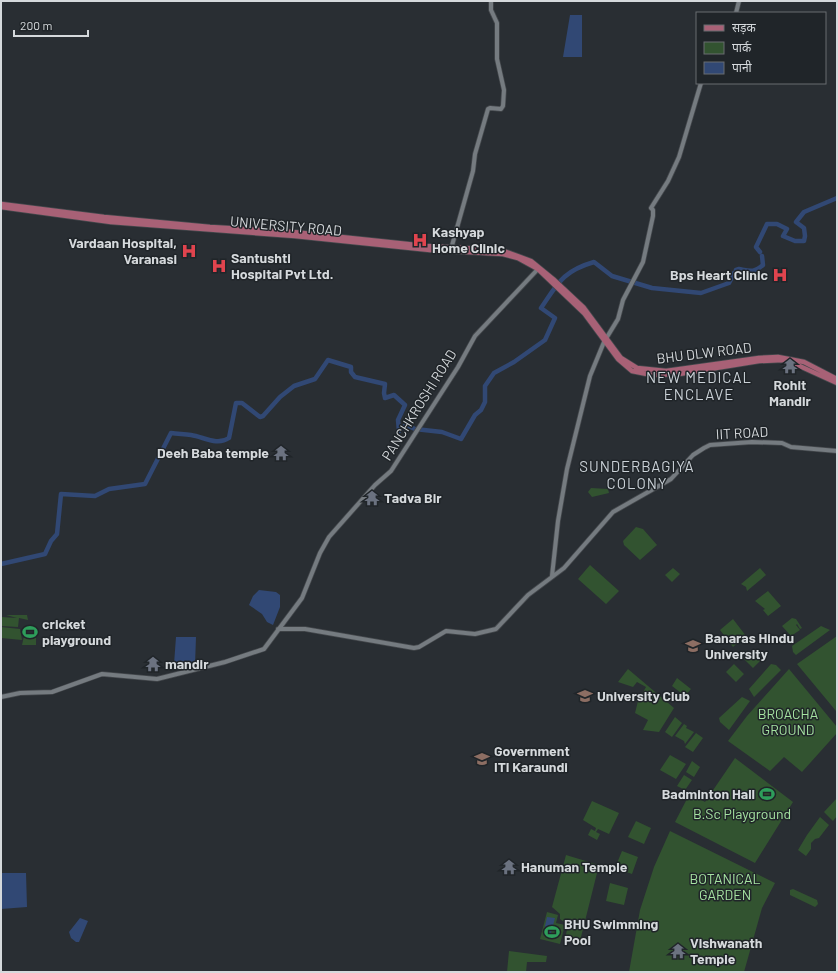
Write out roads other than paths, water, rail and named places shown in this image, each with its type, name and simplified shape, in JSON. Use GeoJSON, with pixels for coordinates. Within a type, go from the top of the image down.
{"type":"FeatureCollection","features":[{"type":"Feature","properties":{"kind":"main road"},"geometry":{"type":"LineString","coordinates":[[1,204],[84,217]]}},
{"type":"Feature","properties":{"kind":"main road","name":"UNIVERSITY ROAD"},"geometry":{"type":"LineString","coordinates":[[1,207],[84,217],[503,254],[518,258],[538,269],[559,286]]}},
{"type":"Feature","properties":{"kind":"main road"},"geometry":{"type":"LineString","coordinates":[[451,249],[501,250],[516,254],[536,264],[552,280]]}},
{"type":"Feature","properties":{"kind":"main road","name":"BHU DLW ROAD"},"geometry":{"type":"LineString","coordinates":[[559,286],[627,364],[646,370],[666,371],[759,358],[778,357],[804,362],[837,379]]}},
{"type":"Feature","properties":{"kind":"main road","name":"BHU DLW ROAD"},"geometry":{"type":"LineString","coordinates":[[606,340],[623,365],[640,373],[679,374],[759,361],[777,360],[794,363],[837,384]]}},
{"type":"Feature","properties":{"kind":"street"},"geometry":{"type":"LineString","coordinates":[[451,249],[474,171],[475,154],[488,109],[501,109],[503,106],[504,90],[497,59],[497,23],[491,10],[491,1]]}},
{"type":"Feature","properties":{"kind":"street"},"geometry":{"type":"LineString","coordinates":[[736,12],[739,1]]}},
{"type":"Feature","properties":{"kind":"street"},"geometry":{"type":"LineString","coordinates":[[552,576],[558,521],[567,469],[590,376],[606,340],[616,322],[623,300],[635,280],[645,254],[653,213],[651,208],[668,181],[679,157],[701,84]]}},
{"type":"Feature","properties":{"kind":"street","name":"PANCHKROSHI ROAD"},"geometry":{"type":"LineString","coordinates":[[1,697],[14,694],[55,691],[102,674],[157,679],[231,660],[264,649],[302,598],[320,553],[329,537],[375,485],[391,471],[418,430],[475,336],[538,269]]}},
{"type":"Feature","properties":{"kind":"street","name":"IIT ROAD"},"geometry":{"type":"LineString","coordinates":[[278,629],[306,629],[417,648],[446,631],[475,634],[496,629],[528,595],[564,568],[613,512],[671,479],[693,455],[704,448],[710,445],[752,442],[782,443],[791,446],[837,451]]}},
{"type":"Feature","properties":{"kind":"water"},"geometry":{"type":"Polygon","coordinates":[[[570,15],[582,15],[582,57],[563,57],[570,15]]]}},
{"type":"Feature","properties":{"kind":"water"},"geometry":{"type":"Polygon","coordinates":[[[259,590],[276,592],[280,595],[280,607],[273,625],[267,622],[262,614],[249,605],[253,596],[259,590]]]}},
{"type":"Feature","properties":{"kind":"water"},"geometry":{"type":"Polygon","coordinates":[[[176,637],[196,637],[195,665],[174,664],[176,637]]]}},
{"type":"Feature","properties":{"kind":"water"},"geometry":{"type":"Polygon","coordinates":[[[1,873],[26,873],[27,907],[1,909],[1,873]]]}},
{"type":"Feature","properties":{"kind":"water"},"geometry":{"type":"Polygon","coordinates":[[[547,917],[555,918],[550,937],[543,935],[547,917]]]}},
{"type":"Feature","properties":{"kind":"water"},"geometry":{"type":"Polygon","coordinates":[[[80,918],[88,921],[79,942],[76,942],[71,938],[69,932],[80,918]]]}},
{"type":"Feature","properties":{"kind":"waterway"},"geometry":{"type":"LineString","coordinates":[[760,252],[756,247],[767,224],[777,224],[787,229],[783,236],[795,241],[804,241],[804,228],[796,222],[804,212],[837,198]]}},
{"type":"Feature","properties":{"kind":"waterway"},"geometry":{"type":"LineString","coordinates":[[736,270],[752,271],[757,269],[763,265],[762,256]]}},
{"type":"Feature","properties":{"kind":"waterway"},"geometry":{"type":"LineString","coordinates":[[1,564],[45,554],[51,541],[57,534],[61,494],[95,496],[109,489],[145,484],[171,433],[191,435],[215,441],[229,438],[236,403],[242,403],[260,417],[263,416],[280,397],[294,386],[315,379],[328,360],[351,367],[351,372],[355,377],[385,384],[385,398],[394,395],[405,405],[398,420],[399,431],[406,425],[415,429],[442,432],[461,439],[475,415],[481,410],[485,402],[485,386],[494,373],[514,362],[545,340],[555,318],[541,308],[562,279],[575,269],[594,262],[612,276],[652,288],[701,293],[729,283],[734,273]]}},
{"type":"Feature","properties":{"kind":"place","name":"Kashyap Home Clinic"},"geometry":{"type":"Point","coordinates":[420,240]}},
{"type":"Feature","properties":{"kind":"place","name":"Vardaan Hospital, Varanasi"},"geometry":{"type":"Point","coordinates":[189,251]}},
{"type":"Feature","properties":{"kind":"place","name":"Santushti Hospital Pvt Ltd."},"geometry":{"type":"Point","coordinates":[219,266]}},
{"type":"Feature","properties":{"kind":"place","name":"Bps Heart Clinic"},"geometry":{"type":"Point","coordinates":[780,275]}},
{"type":"Feature","properties":{"kind":"place","name":"Rohit Mandir"},"geometry":{"type":"Point","coordinates":[790,366]}},
{"type":"Feature","properties":{"kind":"place","name":"Deeh Baba temple"},"geometry":{"type":"Point","coordinates":[281,453]}},
{"type":"Feature","properties":{"kind":"place","name":"Tadva Bir"},"geometry":{"type":"Point","coordinates":[372,498]}},
{"type":"Feature","properties":{"kind":"place","name":"cricket playground"},"geometry":{"type":"Point","coordinates":[30,632]}},
{"type":"Feature","properties":{"kind":"place","name":"Banaras Hindu University"},"geometry":{"type":"Point","coordinates":[693,646]}},
{"type":"Feature","properties":{"kind":"place","name":"mandir"},"geometry":{"type":"Point","coordinates":[153,664]}},
{"type":"Feature","properties":{"kind":"place","name":"University Club"},"geometry":{"type":"Point","coordinates":[585,696]}},
{"type":"Feature","properties":{"kind":"place","name":"Government ITI Karaundi"},"geometry":{"type":"Point","coordinates":[482,759]}},
{"type":"Feature","properties":{"kind":"place","name":"Badminton Hall"},"geometry":{"type":"Point","coordinates":[767,794]}},
{"type":"Feature","properties":{"kind":"place","name":"Hanuman Temple"},"geometry":{"type":"Point","coordinates":[509,867]}},
{"type":"Feature","properties":{"kind":"place","name":"BHU Swimming Pool"},"geometry":{"type":"Point","coordinates":[552,932]}},
{"type":"Feature","properties":{"kind":"place","name":"Vishwanath Temple"},"geometry":{"type":"Point","coordinates":[678,951]}},
{"type":"Feature","properties":{"kind":"district","name":"NEW MEDICAL ENCLAVE"},"geometry":{"type":"Point","coordinates":[699,386]}},
{"type":"Feature","properties":{"kind":"district","name":"SUNDERBAGIYA COLONY"},"geometry":{"type":"Point","coordinates":[637,476]}},
{"type":"Feature","properties":{"kind":"park label","name":"BROACHA GROUND"},"geometry":{"type":"Point","coordinates":[788,722]}},
{"type":"Feature","properties":{"kind":"park label","name":"B.Sc Playground"},"geometry":{"type":"Point","coordinates":[742,814]}},
{"type":"Feature","properties":{"kind":"park label","name":"BOTANICAL GARDEN"},"geometry":{"type":"Point","coordinates":[725,888]}}]}
